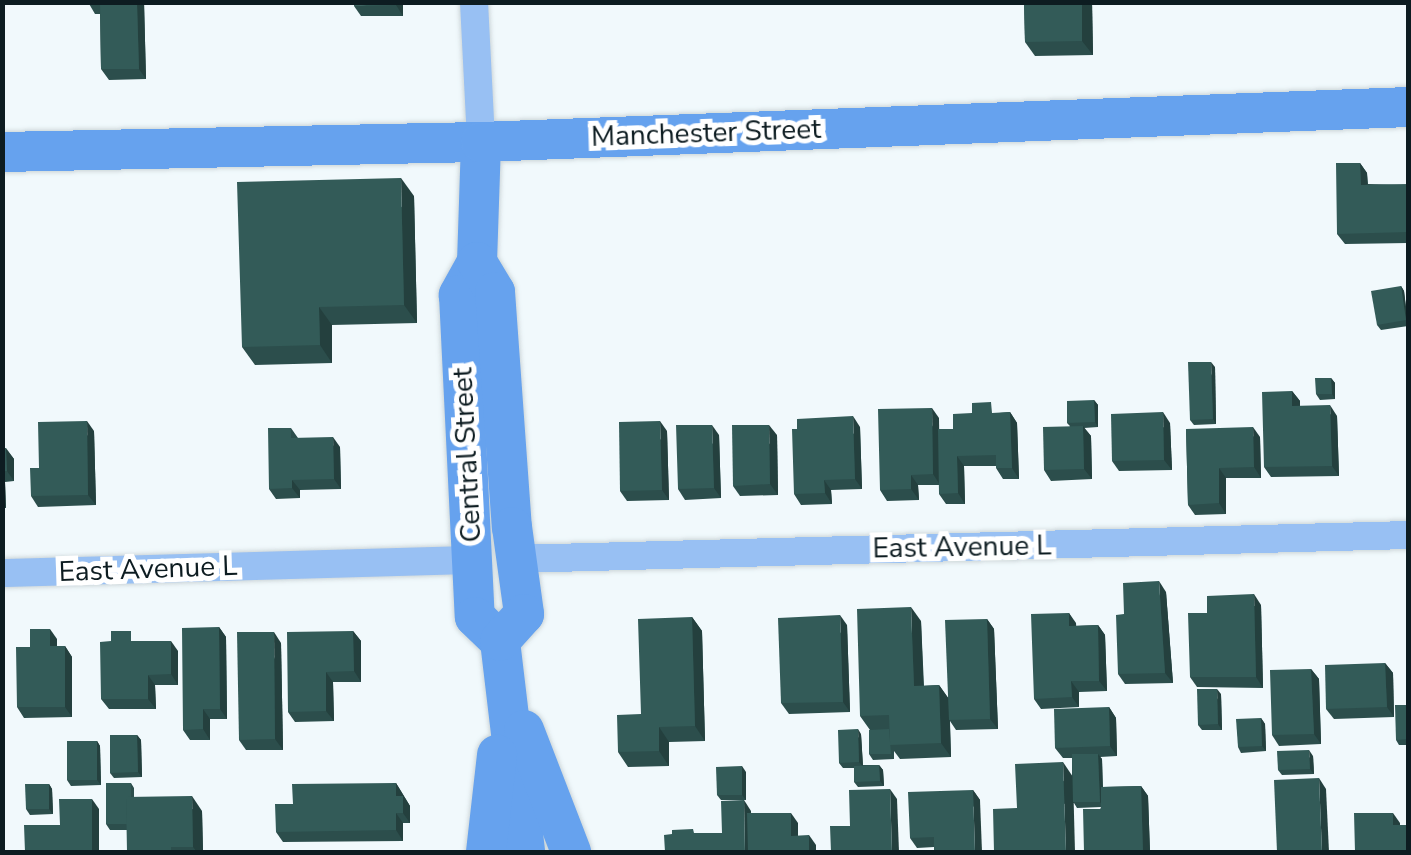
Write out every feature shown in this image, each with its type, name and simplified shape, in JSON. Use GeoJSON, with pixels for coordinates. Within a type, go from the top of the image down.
{"type":"FeatureCollection","features":[{"type":"Feature","properties":{"kind":"main road","name":"Manchester Street"},"geometry":{"type":"LineString","coordinates":[[2,152],[481,142],[1408,108]]}},
{"type":"Feature","properties":{"kind":"main road","name":"Central Street"},"geometry":{"type":"LineString","coordinates":[[481,142],[477,262],[459,295],[475,616],[500,642],[525,852]]}},
{"type":"Feature","properties":{"kind":"main road","name":"Central Street"},"geometry":{"type":"LineString","coordinates":[[477,262],[495,292],[516,559],[524,614],[500,642]]}},
{"type":"Feature","properties":{"kind":"main road"},"geometry":{"type":"LineString","coordinates":[[486,852],[505,682]]}},
{"type":"Feature","properties":{"kind":"main road"},"geometry":{"type":"LineString","coordinates":[[505,682],[571,852]]}},
{"type":"Feature","properties":{"kind":"street","name":"Central Street"},"geometry":{"type":"LineString","coordinates":[[474,2],[481,142]]}},
{"type":"Feature","properties":{"kind":"street","name":"East Avenue L"},"geometry":{"type":"LineString","coordinates":[[516,559],[1408,536]]}},
{"type":"Feature","properties":{"kind":"street","name":"East Avenue L"},"geometry":{"type":"LineString","coordinates":[[2,573],[472,560]]}},
{"type":"Feature","properties":{"kind":"building"},"geometry":{"type":"Polygon","coordinates":[[[88,2],[137,2],[139,69],[101,69],[100,3],[88,2]]]}},
{"type":"Feature","properties":{"kind":"building"},"geometry":{"type":"Polygon","coordinates":[[[354,2],[396,2],[396,5],[354,6],[354,2]]]}},
{"type":"Feature","properties":{"kind":"building"},"geometry":{"type":"Polygon","coordinates":[[[1024,2],[1082,2],[1082,41],[1025,42],[1024,2]]]}},
{"type":"Feature","properties":{"kind":"building"},"geometry":{"type":"Polygon","coordinates":[[[1336,163],[1360,163],[1361,185],[1408,184],[1408,232],[1337,234],[1336,163]]]}},
{"type":"Feature","properties":{"kind":"building"},"geometry":{"type":"Polygon","coordinates":[[[401,178],[404,305],[319,307],[320,345],[242,347],[237,182],[401,178]]]}},
{"type":"Feature","properties":{"kind":"building"},"geometry":{"type":"Polygon","coordinates":[[[1401,286],[1406,320],[1377,325],[1371,291],[1401,286]]]}},
{"type":"Feature","properties":{"kind":"building"},"geometry":{"type":"Polygon","coordinates":[[[1188,362],[1211,362],[1213,419],[1190,420],[1188,362]]]}},
{"type":"Feature","properties":{"kind":"building"},"geometry":{"type":"Polygon","coordinates":[[[1315,378],[1331,378],[1332,394],[1316,394],[1315,378]]]}},
{"type":"Feature","properties":{"kind":"building"},"geometry":{"type":"Polygon","coordinates":[[[1292,391],[1292,406],[1330,405],[1332,466],[1264,467],[1262,392],[1292,391]]]}},
{"type":"Feature","properties":{"kind":"building"},"geometry":{"type":"Polygon","coordinates":[[[1094,400],[1095,422],[1067,423],[1067,401],[1094,400]]]}},
{"type":"Feature","properties":{"kind":"building"},"geometry":{"type":"Polygon","coordinates":[[[991,402],[992,413],[1010,412],[1012,468],[996,468],[996,455],[957,456],[958,493],[939,494],[938,429],[953,429],[953,414],[972,413],[972,403],[991,402]]]}},
{"type":"Feature","properties":{"kind":"building"},"geometry":{"type":"Polygon","coordinates":[[[932,408],[933,474],[911,475],[911,489],[880,490],[878,409],[932,408]]]}},
{"type":"Feature","properties":{"kind":"building"},"geometry":{"type":"Polygon","coordinates":[[[1163,412],[1164,460],[1112,461],[1111,414],[1163,412]]]}},
{"type":"Feature","properties":{"kind":"building"},"geometry":{"type":"Polygon","coordinates":[[[853,416],[855,479],[824,480],[825,493],[794,494],[792,429],[797,429],[797,419],[853,416]]]}},
{"type":"Feature","properties":{"kind":"building"},"geometry":{"type":"Polygon","coordinates":[[[87,421],[88,495],[31,496],[30,468],[39,468],[38,422],[87,421]]]}},
{"type":"Feature","properties":{"kind":"building"},"geometry":{"type":"Polygon","coordinates":[[[660,421],[662,490],[620,491],[619,422],[660,421]]]}},
{"type":"Feature","properties":{"kind":"building"},"geometry":{"type":"Polygon","coordinates":[[[676,425],[712,425],[714,488],[678,489],[676,425]]]}},
{"type":"Feature","properties":{"kind":"building"},"geometry":{"type":"Polygon","coordinates":[[[732,425],[769,425],[770,484],[733,486],[732,425]]]}},
{"type":"Feature","properties":{"kind":"building"},"geometry":{"type":"Polygon","coordinates":[[[1083,426],[1084,469],[1044,470],[1043,427],[1083,426]]]}},
{"type":"Feature","properties":{"kind":"building"},"geometry":{"type":"Polygon","coordinates":[[[1253,427],[1254,467],[1219,468],[1219,503],[1188,505],[1186,429],[1253,427]]]}},
{"type":"Feature","properties":{"kind":"building"},"geometry":{"type":"Polygon","coordinates":[[[268,428],[291,428],[291,438],[333,437],[334,479],[292,480],[292,488],[269,489],[268,428]]]}},
{"type":"Feature","properties":{"kind":"building"},"geometry":{"type":"Polygon","coordinates":[[[2,448],[6,448],[7,471],[2,471],[2,448]]]}},
{"type":"Feature","properties":{"kind":"building"},"geometry":{"type":"Polygon","coordinates":[[[1159,581],[1165,673],[1118,674],[1116,615],[1124,614],[1123,583],[1159,581]]]}},
{"type":"Feature","properties":{"kind":"building"},"geometry":{"type":"Polygon","coordinates":[[[1254,594],[1256,677],[1190,677],[1188,613],[1207,613],[1207,596],[1254,594]]]}},
{"type":"Feature","properties":{"kind":"building"},"geometry":{"type":"Polygon","coordinates":[[[911,607],[914,686],[939,685],[941,743],[890,745],[889,715],[860,716],[857,609],[911,607]]]}},
{"type":"Feature","properties":{"kind":"building"},"geometry":{"type":"Polygon","coordinates":[[[1069,613],[1069,626],[1098,625],[1099,681],[1071,681],[1072,697],[1034,699],[1031,614],[1069,613]]]}},
{"type":"Feature","properties":{"kind":"building"},"geometry":{"type":"Polygon","coordinates":[[[840,615],[843,702],[781,703],[778,618],[840,615]]]}},
{"type":"Feature","properties":{"kind":"building"},"geometry":{"type":"Polygon","coordinates":[[[692,617],[695,726],[659,727],[659,751],[618,752],[617,715],[641,714],[638,619],[692,617]]]}},
{"type":"Feature","properties":{"kind":"building"},"geometry":{"type":"Polygon","coordinates":[[[987,619],[990,719],[949,720],[945,620],[987,619]]]}},
{"type":"Feature","properties":{"kind":"building"},"geometry":{"type":"Polygon","coordinates":[[[219,627],[220,709],[203,709],[203,729],[183,730],[182,628],[219,627]]]}},
{"type":"Feature","properties":{"kind":"building"},"geometry":{"type":"Polygon","coordinates":[[[30,629],[50,629],[50,646],[65,646],[65,707],[17,707],[16,647],[30,647],[30,629]]]}},
{"type":"Feature","properties":{"kind":"building"},"geometry":{"type":"Polygon","coordinates":[[[111,631],[131,631],[131,641],[171,641],[171,674],[148,675],[148,699],[101,699],[100,642],[111,641],[111,631]]]}},
{"type":"Feature","properties":{"kind":"building"},"geometry":{"type":"Polygon","coordinates":[[[353,631],[354,671],[326,672],[326,711],[288,712],[287,632],[353,631]]]}},
{"type":"Feature","properties":{"kind":"building"},"geometry":{"type":"Polygon","coordinates":[[[237,632],[274,632],[275,739],[239,740],[237,632]]]}},
{"type":"Feature","properties":{"kind":"building"},"geometry":{"type":"Polygon","coordinates":[[[1385,663],[1387,707],[1326,709],[1325,665],[1385,663]]]}},
{"type":"Feature","properties":{"kind":"building"},"geometry":{"type":"Polygon","coordinates":[[[1311,669],[1314,734],[1272,735],[1270,670],[1311,669]]]}},
{"type":"Feature","properties":{"kind":"building"},"geometry":{"type":"Polygon","coordinates":[[[1197,689],[1217,689],[1218,724],[1198,725],[1197,689]]]}},
{"type":"Feature","properties":{"kind":"building"},"geometry":{"type":"Polygon","coordinates":[[[1395,705],[1408,705],[1408,739],[1396,740],[1395,705]]]}},
{"type":"Feature","properties":{"kind":"building"},"geometry":{"type":"Polygon","coordinates":[[[1109,707],[1110,746],[1055,748],[1054,709],[1109,707]]]}},
{"type":"Feature","properties":{"kind":"building"},"geometry":{"type":"Polygon","coordinates":[[[1261,718],[1262,746],[1238,747],[1236,719],[1261,718]]]}},
{"type":"Feature","properties":{"kind":"building"},"geometry":{"type":"Polygon","coordinates":[[[858,729],[859,762],[839,763],[838,730],[858,729]]]}},
{"type":"Feature","properties":{"kind":"building"},"geometry":{"type":"Polygon","coordinates":[[[889,729],[891,754],[869,754],[869,730],[889,729]]]}},
{"type":"Feature","properties":{"kind":"building"},"geometry":{"type":"Polygon","coordinates":[[[110,735],[137,735],[138,772],[110,773],[110,735]]]}},
{"type":"Feature","properties":{"kind":"building"},"geometry":{"type":"Polygon","coordinates":[[[67,741],[97,741],[97,780],[67,780],[67,741]]]}},
{"type":"Feature","properties":{"kind":"building"},"geometry":{"type":"Polygon","coordinates":[[[1309,750],[1310,769],[1278,770],[1277,751],[1309,750]]]}},
{"type":"Feature","properties":{"kind":"building"},"geometry":{"type":"Polygon","coordinates":[[[1072,754],[1098,754],[1100,802],[1073,802],[1072,754]]]}},
{"type":"Feature","properties":{"kind":"building"},"geometry":{"type":"Polygon","coordinates":[[[1063,762],[1066,852],[994,852],[993,809],[1017,808],[1015,764],[1063,762]]]}},
{"type":"Feature","properties":{"kind":"building"},"geometry":{"type":"Polygon","coordinates":[[[879,765],[880,781],[854,782],[854,766],[879,765]]]}},
{"type":"Feature","properties":{"kind":"building"},"geometry":{"type":"Polygon","coordinates":[[[742,766],[742,795],[717,795],[716,767],[742,766]]]}},
{"type":"Feature","properties":{"kind":"building"},"geometry":{"type":"Polygon","coordinates":[[[1319,778],[1322,852],[1277,852],[1274,780],[1319,778]]]}},
{"type":"Feature","properties":{"kind":"building"},"geometry":{"type":"Polygon","coordinates":[[[106,783],[131,783],[131,797],[126,797],[127,824],[106,824],[106,783]]]}},
{"type":"Feature","properties":{"kind":"building"},"geometry":{"type":"Polygon","coordinates":[[[396,783],[396,796],[403,796],[403,813],[396,813],[396,830],[276,832],[275,804],[293,804],[292,784],[396,783]]]}},
{"type":"Feature","properties":{"kind":"building"},"geometry":{"type":"Polygon","coordinates":[[[25,784],[49,784],[49,809],[26,809],[25,784]]]}},
{"type":"Feature","properties":{"kind":"building"},"geometry":{"type":"Polygon","coordinates":[[[1141,786],[1143,852],[1084,852],[1083,809],[1101,809],[1101,787],[1141,786]]]}},
{"type":"Feature","properties":{"kind":"building"},"geometry":{"type":"Polygon","coordinates":[[[890,789],[892,852],[831,852],[830,826],[850,826],[849,790],[890,789]]]}},
{"type":"Feature","properties":{"kind":"building"},"geometry":{"type":"Polygon","coordinates":[[[973,790],[975,852],[934,852],[934,837],[910,838],[908,792],[973,790]]]}},
{"type":"Feature","properties":{"kind":"building"},"geometry":{"type":"Polygon","coordinates":[[[192,796],[193,847],[171,847],[171,852],[127,852],[126,797],[192,796]]]}},
{"type":"Feature","properties":{"kind":"building"},"geometry":{"type":"Polygon","coordinates":[[[59,799],[92,799],[92,852],[25,852],[24,825],[60,825],[59,799]]]}},
{"type":"Feature","properties":{"kind":"building"},"geometry":{"type":"Polygon","coordinates":[[[744,800],[745,852],[665,852],[664,835],[672,834],[672,830],[722,833],[721,801],[744,800]]]}},
{"type":"Feature","properties":{"kind":"building"},"geometry":{"type":"Polygon","coordinates":[[[747,813],[791,813],[791,836],[809,835],[809,852],[748,852],[747,813]]]}},
{"type":"Feature","properties":{"kind":"building"},"geometry":{"type":"Polygon","coordinates":[[[1354,813],[1393,813],[1393,825],[1408,825],[1408,852],[1355,852],[1354,813]]]}}]}
